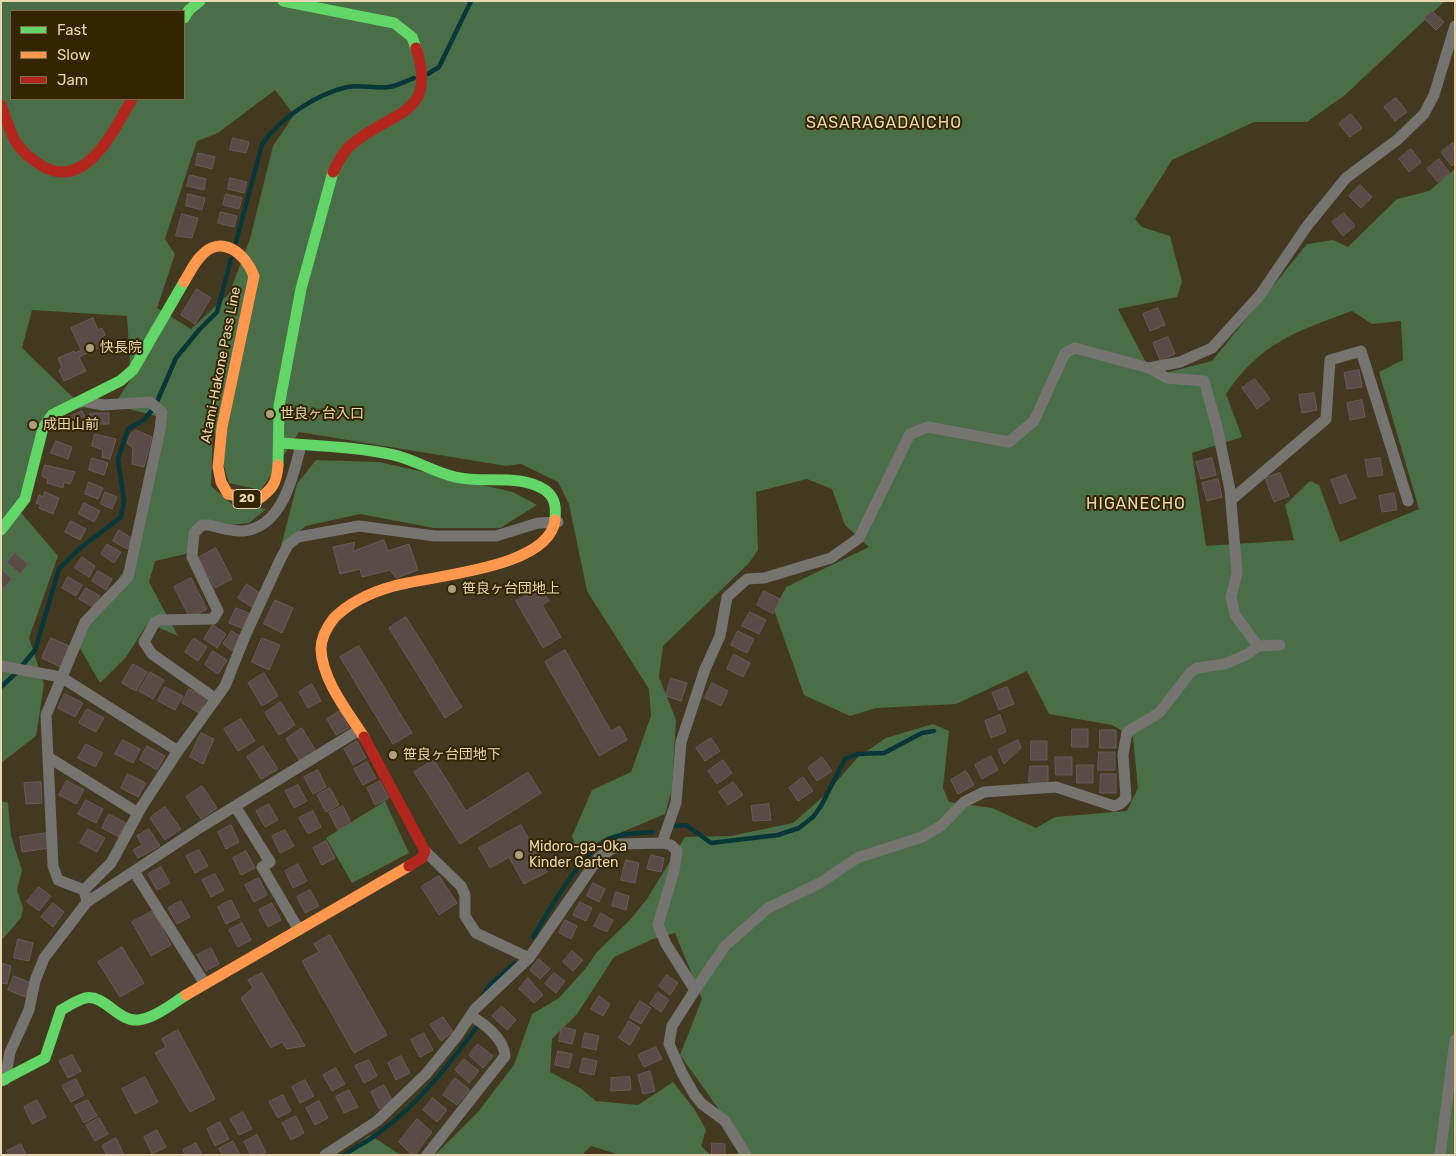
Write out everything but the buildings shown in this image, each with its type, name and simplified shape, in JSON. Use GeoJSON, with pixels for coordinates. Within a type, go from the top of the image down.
{"type":"FeatureCollection","features":[{"type":"Feature","properties":{"kind":"main road"},"geometry":{"type":"LineString","coordinates":[[185,16],[189,10],[200,1]]}},
{"type":"Feature","properties":{"kind":"main road","name":"Atami-Hakone Pass Line"},"geometry":{"type":"LineString","coordinates":[[1,530],[24,499],[43,428],[52,416],[120,381],[133,370],[200,256],[213,247],[228,247],[241,254],[251,266],[254,276],[222,427],[218,468],[221,482],[228,494],[239,498],[258,500],[271,491],[277,479],[280,443],[279,406],[299,299],[332,176],[341,157],[350,146],[407,109],[418,98],[423,84],[421,64],[412,37],[394,23],[283,1]]}},
{"type":"Feature","properties":{"kind":"main road"},"geometry":{"type":"LineString","coordinates":[[1,105],[16,142],[32,160],[55,173],[78,170],[99,151],[131,100]]}},
{"type":"Feature","properties":{"kind":"main road"},"geometry":{"type":"LineString","coordinates":[[3,1080],[45,1058],[62,1010],[86,998],[98,1000],[114,1008],[123,1016],[137,1020],[156,1013],[422,858],[424,851],[421,841],[327,670],[321,650],[324,635],[348,605],[370,594],[392,586],[453,576],[506,561],[542,546],[554,533],[558,522],[554,501],[546,490],[533,483],[478,481],[454,477],[408,459],[375,453],[280,443]]}},
{"type":"Feature","properties":{"kind":"street"},"geometry":{"type":"LineString","coordinates":[[1149,368],[1180,362],[1212,348],[1260,295],[1307,226],[1346,178],[1397,140],[1424,114],[1434,95],[1455,26]]}},
{"type":"Feature","properties":{"kind":"street"},"geometry":{"type":"LineString","coordinates":[[662,843],[676,804],[681,742],[705,669],[720,636],[727,597],[747,579],[764,578],[782,570],[831,558],[859,538],[910,434],[928,427],[1009,442],[1034,421],[1065,353],[1075,348],[1149,368],[1167,378],[1204,381],[1217,427],[1231,500],[1237,573],[1230,596],[1235,615],[1258,646]]}},
{"type":"Feature","properties":{"kind":"street"},"geometry":{"type":"LineString","coordinates":[[1231,500],[1326,419],[1330,360],[1361,351],[1408,501]]}},
{"type":"Feature","properties":{"kind":"street"},"geometry":{"type":"LineString","coordinates":[[82,401],[103,405],[150,402],[162,412],[160,430],[128,577],[85,622],[46,715],[53,866],[58,880],[84,890]]}},
{"type":"Feature","properties":{"kind":"street"},"geometry":{"type":"LineString","coordinates":[[216,699],[152,654],[144,642],[155,622],[160,620],[213,619],[218,611],[192,557],[194,533],[202,525],[241,531],[247,530],[272,516],[289,490],[301,445]]}},
{"type":"Feature","properties":{"kind":"street"},"geometry":{"type":"LineString","coordinates":[[84,890],[111,863],[138,813],[178,751],[225,686],[245,636],[280,560],[288,545],[298,537],[360,526],[435,536],[496,536],[538,523],[558,522]]}},
{"type":"Feature","properties":{"kind":"street"},"geometry":{"type":"LineString","coordinates":[[746,1155],[725,1121],[702,1104],[694,1094],[682,1073],[670,1044],[672,1026],[725,946],[768,908],[820,883],[857,858],[922,837],[941,826],[964,802],[984,792],[1056,787],[1114,806],[1120,804],[1126,798],[1123,755],[1127,732],[1159,713],[1190,673],[1197,668],[1225,664],[1248,654],[1258,646],[1280,644]]}},
{"type":"Feature","properties":{"kind":"street"},"geometry":{"type":"LineString","coordinates":[[1,666],[61,677],[178,751]]}},
{"type":"Feature","properties":{"kind":"street"},"geometry":{"type":"LineString","coordinates":[[3,1080],[10,1052],[29,1010],[35,981],[44,958],[87,902],[135,873],[235,806],[359,730]]}},
{"type":"Feature","properties":{"kind":"street"},"geometry":{"type":"LineString","coordinates":[[48,758],[138,813]]}},
{"type":"Feature","properties":{"kind":"street"},"geometry":{"type":"LineString","coordinates":[[235,806],[270,862],[262,867],[299,930]]}},
{"type":"Feature","properties":{"kind":"street"},"geometry":{"type":"LineString","coordinates":[[325,1155],[359,1135],[390,1110],[426,1074],[475,1009],[529,958],[599,858],[620,844],[662,843],[671,845],[677,851],[674,871],[658,925],[666,944],[696,990]]}},
{"type":"Feature","properties":{"kind":"street"},"geometry":{"type":"LineString","coordinates":[[424,851],[461,886],[465,895],[465,916],[476,933],[529,958]]}},
{"type":"Feature","properties":{"kind":"street"},"geometry":{"type":"LineString","coordinates":[[135,873],[205,984]]}},
{"type":"Feature","properties":{"kind":"street"},"geometry":{"type":"LineString","coordinates":[[84,890],[87,902]]}},
{"type":"Feature","properties":{"kind":"street"},"geometry":{"type":"LineString","coordinates":[[427,1155],[505,1056],[504,1048],[484,1023],[471,1016]]}},
{"type":"Feature","properties":{"kind":"street"},"geometry":{"type":"LineString","coordinates":[[1437,1154],[1455,1040]]}},
{"type":"Feature","properties":{"kind":"green space"},"geometry":{"type":"Polygon","coordinates":[[[1,1],[1445,1],[1345,95],[1307,122],[1254,122],[1172,160],[1135,219],[1142,227],[1170,236],[1182,282],[1177,297],[1118,309],[1153,376],[1212,361],[1307,244],[1333,240],[1348,247],[1397,199],[1429,191],[1455,169],[1455,1155],[736,1155],[745,1146],[680,1055],[702,999],[675,933],[653,939],[614,957],[577,1014],[552,1039],[550,1072],[580,1088],[596,1101],[638,1105],[673,1082],[695,1110],[706,1130],[701,1146],[711,1155],[620,1155],[591,1146],[582,1155],[435,1155],[478,1112],[514,1065],[532,1014],[559,998],[585,969],[597,952],[630,920],[647,899],[685,837],[731,836],[793,823],[825,795],[858,757],[886,738],[933,724],[949,731],[943,788],[949,802],[992,808],[1036,828],[1055,817],[1127,811],[1138,788],[1133,737],[1112,725],[1049,714],[1027,671],[956,704],[876,708],[850,716],[804,695],[774,610],[786,587],[869,547],[845,525],[832,489],[807,479],[756,492],[758,550],[749,563],[663,646],[659,677],[676,720],[672,789],[665,814],[577,851],[572,836],[592,790],[631,772],[651,716],[649,689],[587,591],[569,504],[558,482],[521,464],[506,466],[299,432],[261,490],[229,483],[213,428],[211,486],[233,505],[266,509],[249,523],[190,529],[190,553],[155,561],[149,582],[178,636],[148,623],[126,657],[100,683],[77,643],[115,586],[138,544],[163,418],[114,405],[131,379],[127,316],[32,310],[22,348],[84,408],[47,411],[18,509],[58,556],[29,638],[44,684],[36,736],[1,763],[1,1]],[[275,90],[218,133],[197,141],[165,239],[175,254],[157,308],[191,329],[229,294],[250,239],[273,146],[294,115],[275,90]],[[1352,311],[1314,325],[1281,341],[1252,362],[1226,394],[1242,437],[1192,453],[1206,546],[1294,540],[1285,505],[1310,481],[1319,485],[1340,542],[1419,509],[1379,372],[1403,360],[1401,321],[1372,324],[1352,311]]]}},
{"type":"Feature","properties":{"kind":"green space"},"geometry":{"type":"Polygon","coordinates":[[[316,460],[379,462],[513,492],[537,505],[500,528],[434,528],[360,514],[306,526],[281,546],[297,484],[316,460]]]}},
{"type":"Feature","properties":{"kind":"green space"},"geometry":{"type":"Polygon","coordinates":[[[1,801],[8,803],[11,836],[22,870],[17,890],[23,908],[21,918],[1,941],[1,801]]]}},
{"type":"Feature","properties":{"kind":"green space"},"geometry":{"type":"Polygon","coordinates":[[[385,801],[409,853],[352,883],[326,838],[385,801]]]}},
{"type":"Feature","properties":{"kind":"green space"},"geometry":{"type":"Polygon","coordinates":[[[370,1135],[401,1155],[343,1155],[370,1135]]]}},
{"type":"Feature","properties":{"kind":"waterway"},"geometry":{"type":"LineString","coordinates":[[428,74],[439,67],[471,1]]}},
{"type":"Feature","properties":{"kind":"waterway"},"geometry":{"type":"LineString","coordinates":[[236,242],[262,144],[279,125],[299,109],[335,91],[352,86],[389,87],[414,78]]}},
{"type":"Feature","properties":{"kind":"waterway"},"geometry":{"type":"LineString","coordinates":[[156,404],[176,358],[217,312],[231,259]]}},
{"type":"Feature","properties":{"kind":"waterway"},"geometry":{"type":"LineString","coordinates":[[21,667],[35,650],[59,569],[79,549],[121,517],[124,501],[118,459],[128,429],[144,420],[152,410]]}},
{"type":"Feature","properties":{"kind":"waterway"},"geometry":{"type":"LineString","coordinates":[[1,687],[16,673]]}},
{"type":"Feature","properties":{"kind":"waterway"},"geometry":{"type":"LineString","coordinates":[[676,826],[686,825],[711,843],[778,835],[799,828],[813,817],[821,806],[845,759],[857,754],[884,753],[922,733],[934,731]]}},
{"type":"Feature","properties":{"kind":"waterway"},"geometry":{"type":"LineString","coordinates":[[533,937],[566,883],[598,846],[608,839],[619,836],[653,832]]}},
{"type":"Feature","properties":{"kind":"waterway"},"geometry":{"type":"LineString","coordinates":[[483,996],[489,986],[515,963]]}},
{"type":"Feature","properties":{"kind":"waterway"},"geometry":{"type":"LineString","coordinates":[[344,1155],[376,1135],[420,1097],[476,1028]]}},
{"type":"Feature","properties":{"kind":"traffic: fast"},"geometry":{"type":"LineString","coordinates":[[185,16],[189,10],[200,1]]}},
{"type":"Feature","properties":{"kind":"traffic: fast"},"geometry":{"type":"LineString","coordinates":[[283,1],[394,23],[412,37],[416,48]]}},
{"type":"Feature","properties":{"kind":"traffic: fast"},"geometry":{"type":"LineString","coordinates":[[278,465],[279,406],[301,289],[333,172]]}},
{"type":"Feature","properties":{"kind":"traffic: fast"},"geometry":{"type":"LineString","coordinates":[[1,530],[25,499],[43,428],[52,415],[120,381],[133,370],[184,282]]}},
{"type":"Feature","properties":{"kind":"traffic: fast"},"geometry":{"type":"LineString","coordinates":[[280,443],[380,452],[402,457],[455,477],[478,480],[513,480],[535,485],[545,490],[551,496],[555,507],[555,520]]}},
{"type":"Feature","properties":{"kind":"traffic: fast"},"geometry":{"type":"LineString","coordinates":[[1,1081],[45,1058],[61,1010],[79,1000],[85,998],[99,1000],[124,1017],[138,1020],[157,1014],[186,995]]}},
{"type":"Feature","properties":{"kind":"traffic: slow"},"geometry":{"type":"LineString","coordinates":[[184,282],[201,256],[209,249],[217,246],[232,249],[245,260],[250,268],[254,276],[222,427],[218,467],[221,482],[228,494],[257,500],[273,486],[278,465]]}},
{"type":"Feature","properties":{"kind":"traffic: slow"},"geometry":{"type":"LineString","coordinates":[[364,737],[337,695],[322,661],[323,636],[334,618],[354,602],[386,588],[487,567],[511,560],[533,549],[548,536],[555,520]]}},
{"type":"Feature","properties":{"kind":"traffic: slow"},"geometry":{"type":"LineString","coordinates":[[186,995],[409,866]]}},
{"type":"Feature","properties":{"kind":"traffic: jam"},"geometry":{"type":"LineString","coordinates":[[333,172],[342,155],[350,146],[365,134],[406,110],[416,100],[421,88],[421,71],[416,48]]}},
{"type":"Feature","properties":{"kind":"traffic: jam"},"geometry":{"type":"LineString","coordinates":[[1,105],[13,137],[21,149],[40,165],[59,172],[74,170],[98,153],[131,100]]}},
{"type":"Feature","properties":{"kind":"traffic: jam"},"geometry":{"type":"LineString","coordinates":[[364,737],[425,851],[422,858],[409,866]]}},
{"type":"Feature","properties":{"kind":"place","name":"快長院"},"geometry":{"type":"Point","coordinates":[90,348]}},
{"type":"Feature","properties":{"kind":"place","name":"世良ヶ台入口"},"geometry":{"type":"Point","coordinates":[270,414]}},
{"type":"Feature","properties":{"kind":"place","name":"成田山前"},"geometry":{"type":"Point","coordinates":[33,425]}},
{"type":"Feature","properties":{"kind":"place","name":"笹良ヶ台団地上"},"geometry":{"type":"Point","coordinates":[452,589]}},
{"type":"Feature","properties":{"kind":"place","name":"笹良ヶ台団地下"},"geometry":{"type":"Point","coordinates":[393,755]}},
{"type":"Feature","properties":{"kind":"place","name":"Midoro-ga-Oka Kinder Garten"},"geometry":{"type":"Point","coordinates":[519,855]}},
{"type":"Feature","properties":{"kind":"district","name":"SASARAGADAICHO"},"geometry":{"type":"Point","coordinates":[884,123]}},
{"type":"Feature","properties":{"kind":"district","name":"HIGANECHO"},"geometry":{"type":"Point","coordinates":[1136,504]}}]}
